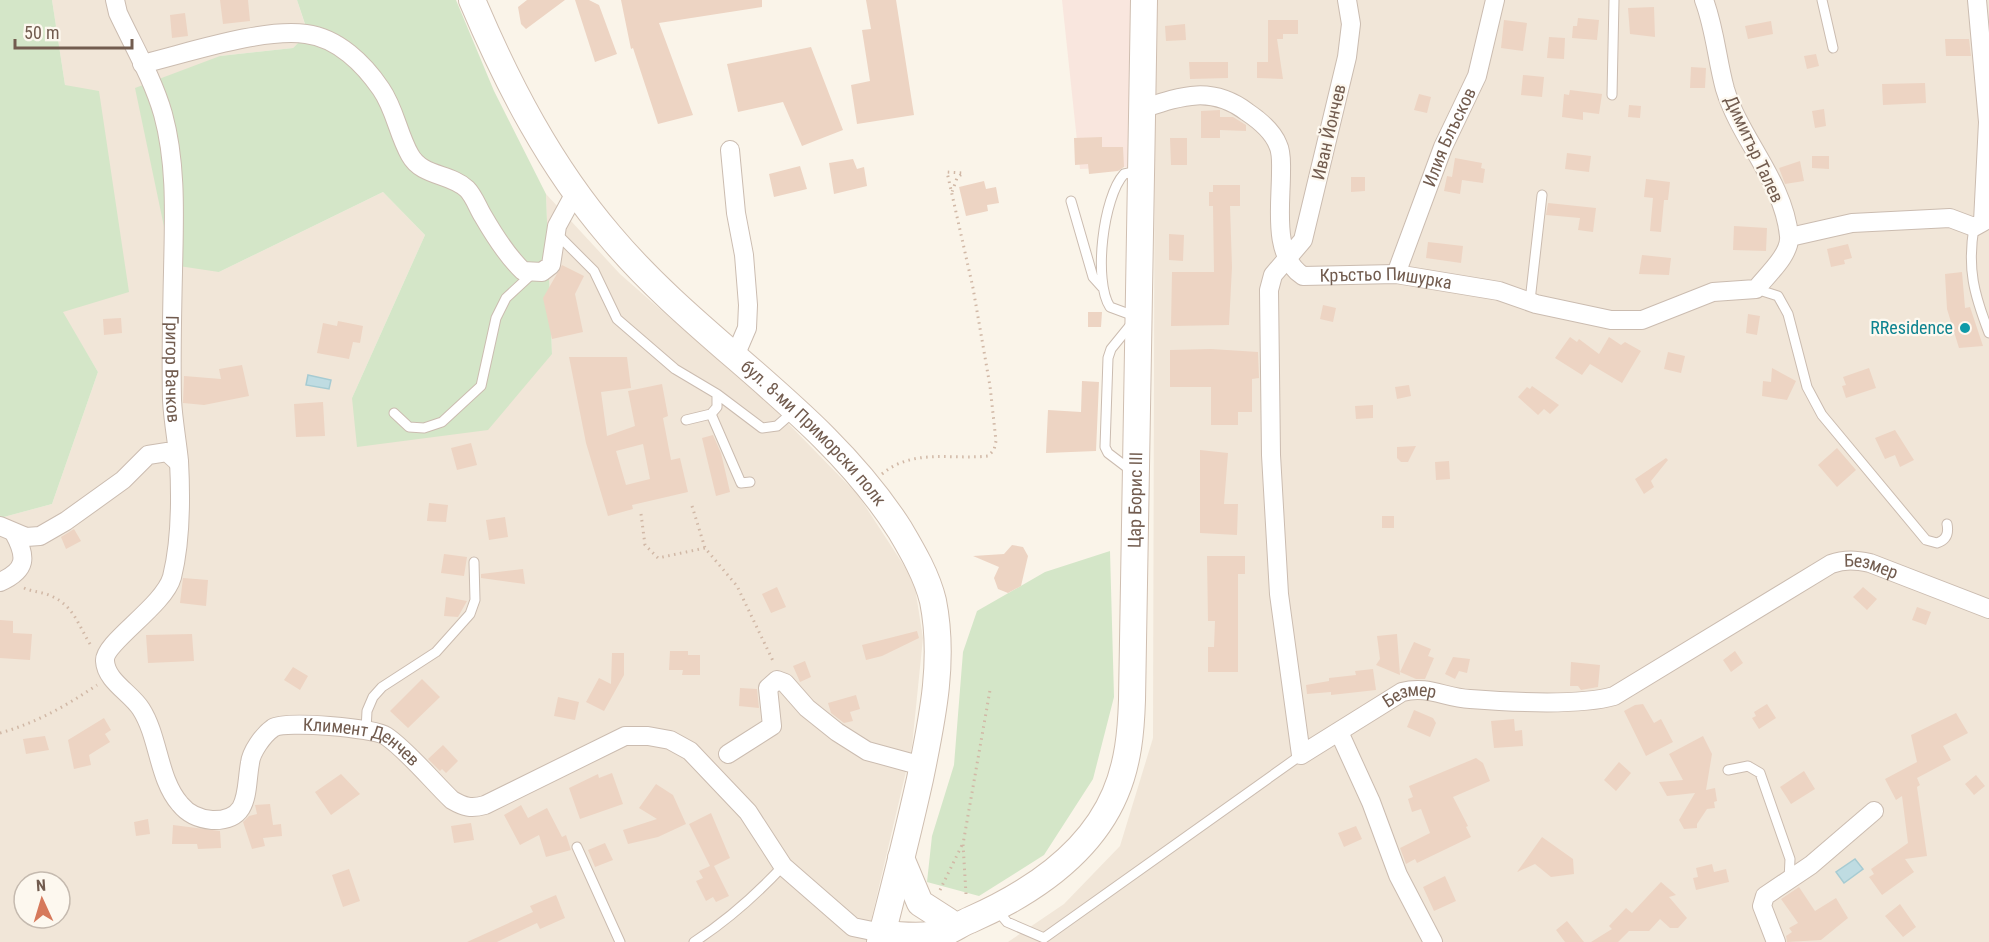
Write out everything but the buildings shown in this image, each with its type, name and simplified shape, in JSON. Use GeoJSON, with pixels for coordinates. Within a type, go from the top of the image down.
{"type":"FeatureCollection","features":[{"type":"Feature","properties":{"kind":"street","name":"Григор Вачков"},"geometry":{"type":"LineString","coordinates":[[115,0],[118,13],[163,114],[175,191],[172,404],[179,463]]}},
{"type":"Feature","properties":{"kind":"street","name":"бул. 8-ми Приморски полк"},"geometry":{"type":"LineString","coordinates":[[472,0],[529,121],[575,193],[610,237],[654,284],[833,443],[869,484],[917,560],[932,599],[938,662],[936,689],[922,766],[883,930]]}},
{"type":"Feature","properties":{"kind":"street","name":"Цар Борис III"},"geometry":{"type":"LineString","coordinates":[[883,930],[910,936],[949,929],[996,909],[1029,889],[1068,860],[1100,820],[1115,794],[1124,766],[1131,735],[1144,0]]}},
{"type":"Feature","properties":{"kind":"street","name":"Иван Йончев"},"geometry":{"type":"LineString","coordinates":[[1286,257],[1303,240],[1347,57],[1351,24],[1347,0]]}},
{"type":"Feature","properties":{"kind":"street","name":"Илия Блъсков"},"geometry":{"type":"LineString","coordinates":[[1396,274],[1443,147],[1477,76],[1495,0]]}},
{"type":"Feature","properties":{"kind":"street","name":"Димитър Талев"},"geometry":{"type":"LineString","coordinates":[[1704,0],[1712,20],[1726,90],[1779,201],[1790,237]]}},
{"type":"Feature","properties":{"kind":"street"},"geometry":{"type":"LineString","coordinates":[[1756,289],[1785,252],[1790,237],[1852,223],[1950,218],[1982,223],[1988,122],[1977,0]]}},
{"type":"Feature","properties":{"kind":"street"},"geometry":{"type":"LineString","coordinates":[[142,64],[275,33],[308,34],[339,45],[359,62],[381,90],[394,113],[409,155],[418,166],[455,180],[468,190],[516,264],[523,271],[542,272],[551,265],[556,234],[564,210],[575,193]]}},
{"type":"Feature","properties":{"kind":"street"},"geometry":{"type":"LineString","coordinates":[[1143,110],[1168,100],[1200,95],[1233,101],[1260,121],[1278,145],[1281,237],[1286,257],[1273,275],[1269,290],[1271,455],[1281,615],[1301,755]]}},
{"type":"Feature","properties":{"kind":"street"},"geometry":{"type":"LineString","coordinates":[[730,150],[748,305],[747,328],[735,356]]}},
{"type":"Feature","properties":{"kind":"street","name":"Кръстьо Пишурка"},"geometry":{"type":"LineString","coordinates":[[1286,257],[1292,269],[1303,276],[1396,274],[1499,291],[1530,301],[1611,320],[1642,320],[1713,292],[1756,289]]}},
{"type":"Feature","properties":{"kind":"street"},"geometry":{"type":"LineString","coordinates":[[156,451],[166,436],[172,404]]}},
{"type":"Feature","properties":{"kind":"street"},"geometry":{"type":"LineString","coordinates":[[7,530],[26,537],[40,536],[66,521],[123,480],[148,454],[156,451],[167,452],[179,463],[179,524],[171,579],[149,612],[108,648],[105,655]]}},
{"type":"Feature","properties":{"kind":"street"},"geometry":{"type":"LineString","coordinates":[[6,579],[22,566],[24,551],[7,530]]}},
{"type":"Feature","properties":{"kind":"street","name":"Безмер"},"geometry":{"type":"LineString","coordinates":[[1301,755],[1402,692],[1418,688],[1477,700],[1596,701],[1614,696],[1841,560],[1854,559],[1870,563],[1989,609]]}},
{"type":"Feature","properties":{"kind":"street","name":"Климент Денчев"},"geometry":{"type":"LineString","coordinates":[[105,655],[106,668],[111,676],[139,706],[151,727],[171,789],[178,803],[187,812],[201,819],[229,818],[241,809],[248,793],[250,759],[265,735],[274,727],[284,723],[366,730],[385,735],[452,800],[462,806],[473,808],[484,805],[625,736],[648,736],[670,740],[690,751],[748,812],[783,866],[853,927],[883,930]]}},
{"type":"Feature","properties":{"kind":"street"},"geometry":{"type":"LineString","coordinates":[[728,753],[772,726],[768,688],[777,680],[785,683],[807,708],[837,732],[867,751],[922,766]]}},
{"type":"Feature","properties":{"kind":"street"},"geometry":{"type":"LineString","coordinates":[[1339,732],[1371,802],[1398,875],[1433,942]]}},
{"type":"Feature","properties":{"kind":"street"},"geometry":{"type":"LineString","coordinates":[[1776,942],[1762,903],[1768,893],[1811,866],[1874,810]]}},
{"type":"Feature","properties":{"kind":"street"},"geometry":{"type":"LineString","coordinates":[[901,858],[920,903],[949,929]]}},
{"type":"Feature","properties":{"kind":"lane"},"geometry":{"type":"LineString","coordinates":[[1612,95],[1614,0]]}},
{"type":"Feature","properties":{"kind":"lane"},"geometry":{"type":"LineString","coordinates":[[1822,0],[1833,48]]}},
{"type":"Feature","properties":{"kind":"lane"},"geometry":{"type":"LineString","coordinates":[[1137,317],[1110,307],[1104,298],[1102,287],[1106,215],[1111,197],[1124,174],[1141,171]]}},
{"type":"Feature","properties":{"kind":"lane"},"geometry":{"type":"LineString","coordinates":[[1530,301],[1542,195]]}},
{"type":"Feature","properties":{"kind":"lane"},"geometry":{"type":"LineString","coordinates":[[1071,201],[1094,277],[1102,287]]}},
{"type":"Feature","properties":{"kind":"lane"},"geometry":{"type":"LineString","coordinates":[[1982,223],[1971,278],[1989,333]]}},
{"type":"Feature","properties":{"kind":"lane"},"geometry":{"type":"LineString","coordinates":[[556,234],[594,271],[616,319],[675,369],[717,394],[762,428],[777,426],[796,410]]}},
{"type":"Feature","properties":{"kind":"lane"},"geometry":{"type":"LineString","coordinates":[[394,413],[409,427],[424,428],[442,422],[482,386],[496,318],[506,298],[533,273]]}},
{"type":"Feature","properties":{"kind":"lane"},"geometry":{"type":"LineString","coordinates":[[1756,289],[1778,296],[1788,314],[1807,387],[1822,415],[1926,540],[1937,543],[1944,540],[1948,533],[1947,524]]}},
{"type":"Feature","properties":{"kind":"lane"},"geometry":{"type":"LineString","coordinates":[[686,420],[711,414],[717,407],[717,394]]}},
{"type":"Feature","properties":{"kind":"lane"},"geometry":{"type":"LineString","coordinates":[[711,414],[741,483],[750,482]]}},
{"type":"Feature","properties":{"kind":"lane"},"geometry":{"type":"LineString","coordinates":[[366,730],[367,711],[373,697],[382,687],[436,652],[470,614],[475,600],[474,562]]}},
{"type":"Feature","properties":{"kind":"lane"},"geometry":{"type":"LineString","coordinates":[[996,909],[1007,922],[1040,940],[1301,755]]}},
{"type":"Feature","properties":{"kind":"lane"},"geometry":{"type":"LineString","coordinates":[[1728,770],[1748,766],[1760,773],[1790,859],[1789,880]]}},
{"type":"Feature","properties":{"kind":"lane"},"geometry":{"type":"LineString","coordinates":[[577,847],[620,942]]}},
{"type":"Feature","properties":{"kind":"lane"},"geometry":{"type":"LineString","coordinates":[[694,942],[735,914],[783,866]]}},
{"type":"Feature","properties":{"kind":"path"},"geometry":{"type":"LineString","coordinates":[[869,484],[902,462],[933,456],[988,456],[994,450],[996,426],[990,386],[973,288],[946,172],[963,173],[957,178],[952,192]]}},
{"type":"Feature","properties":{"kind":"path"},"geometry":{"type":"LineString","coordinates":[[692,506],[705,548],[737,586],[776,667],[777,680]]}},
{"type":"Feature","properties":{"kind":"path"},"geometry":{"type":"LineString","coordinates":[[641,514],[645,545],[658,558],[705,548]]}},
{"type":"Feature","properties":{"kind":"path"},"geometry":{"type":"LineString","coordinates":[[6,579],[63,603],[75,615],[93,649],[105,655]]}},
{"type":"Feature","properties":{"kind":"path"},"geometry":{"type":"LineString","coordinates":[[0,733],[22,727],[55,712],[111,676]]}},
{"type":"Feature","properties":{"kind":"path"},"geometry":{"type":"LineString","coordinates":[[966,894],[963,844],[990,690]]}},
{"type":"Feature","properties":{"kind":"path"},"geometry":{"type":"LineString","coordinates":[[940,890],[963,844]]}},
{"type":"Feature","properties":{"kind":"shaded area"},"geometry":{"type":"Polygon","coordinates":[[[52,0],[297,0],[308,34],[293,48],[220,56],[219,272],[383,192],[425,235],[352,398],[552,354],[546,194],[620,274],[777,412],[858,495],[914,581],[923,638],[912,746],[866,942],[0,942],[0,518],[52,504],[98,372],[62,312],[65,85],[52,0]]]}},
{"type":"Feature","properties":{"kind":"shaded area"},"geometry":{"type":"Polygon","coordinates":[[[1062,0],[1135,0],[1131,167],[1080,169],[1062,0]]]}},
{"type":"Feature","properties":{"kind":"shaded area"},"geometry":{"type":"Polygon","coordinates":[[[1155,0],[1989,0],[1989,942],[1008,942],[1064,904],[1120,846],[1153,738],[1155,0]]]}},
{"type":"Feature","properties":{"kind":"green space"},"geometry":{"type":"Polygon","coordinates":[[[0,0],[52,0],[65,85],[99,91],[129,292],[63,312],[98,372],[52,504],[0,518],[0,0]]]}},
{"type":"Feature","properties":{"kind":"green space"},"geometry":{"type":"Polygon","coordinates":[[[297,0],[456,0],[494,91],[546,194],[552,354],[488,430],[357,447],[352,398],[425,235],[383,192],[219,272],[172,265],[135,88],[220,56],[293,48],[308,33],[297,0]]]}},
{"type":"Feature","properties":{"kind":"green space"},"geometry":{"type":"Polygon","coordinates":[[[1110,551],[1114,697],[1093,779],[1044,855],[979,896],[927,882],[932,836],[954,765],[963,652],[977,611],[1045,572],[1110,551]]]}},
{"type":"Feature","properties":{"kind":"water"},"geometry":{"type":"Polygon","coordinates":[[[308,375],[331,380],[329,389],[306,385],[308,375]]]}},
{"type":"Feature","properties":{"kind":"water"},"geometry":{"type":"Polygon","coordinates":[[[1855,859],[1863,869],[1844,883],[1836,872],[1855,859]]]}},
{"type":"Feature","properties":{"kind":"place","name":"RResidence"},"geometry":{"type":"Point","coordinates":[1965,328]}}]}
